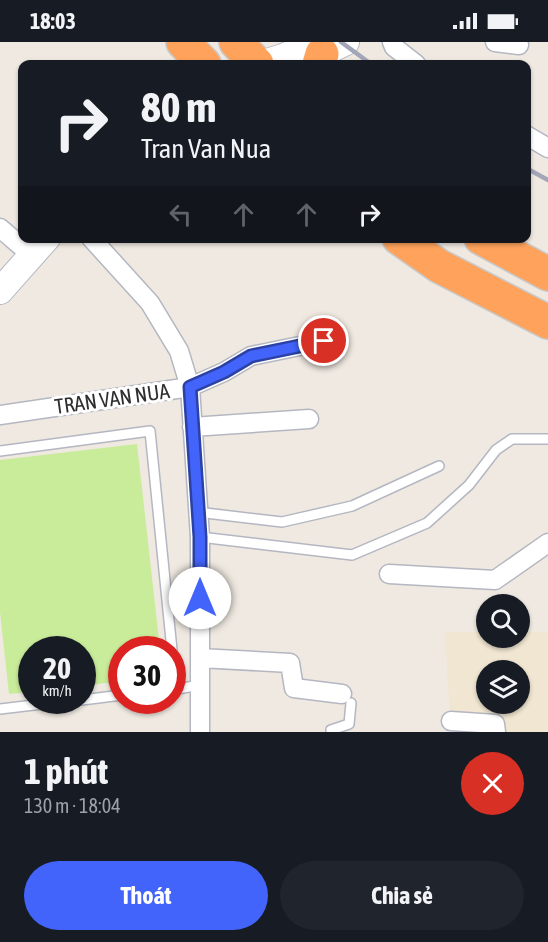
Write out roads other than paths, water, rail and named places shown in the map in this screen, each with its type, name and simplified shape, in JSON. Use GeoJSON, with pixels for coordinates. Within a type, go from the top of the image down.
{"type":"FeatureCollection","features":[{"type":"Feature","properties":{"kind":"highway"},"geometry":{"type":"LineString","coordinates":[[183,42],[200,60]]}},
{"type":"Feature","properties":{"kind":"highway"},"geometry":{"type":"LineString","coordinates":[[236,42],[255,60]]}},
{"type":"Feature","properties":{"kind":"highway"},"geometry":{"type":"LineString","coordinates":[[406,243],[439,266],[548,322]]}},
{"type":"Feature","properties":{"kind":"highway"},"geometry":{"type":"LineString","coordinates":[[490,243],[548,274]]}},
{"type":"Feature","properties":{"kind":"main road"},"geometry":{"type":"LineString","coordinates":[[273,60],[321,53]]}},
{"type":"Feature","properties":{"kind":"main road"},"geometry":{"type":"LineString","coordinates":[[0,271],[26,243]]}},
{"type":"Feature","properties":{"kind":"main road"},"geometry":{"type":"LineString","coordinates":[[0,291],[43,243]]}},
{"type":"Feature","properties":{"kind":"street"},"geometry":{"type":"LineString","coordinates":[[392,42],[394,47],[411,60]]}},
{"type":"Feature","properties":{"kind":"street"},"geometry":{"type":"LineString","coordinates":[[495,42],[519,45]]}},
{"type":"Feature","properties":{"kind":"street"},"geometry":{"type":"LineString","coordinates":[[531,138],[548,148]]}},
{"type":"Feature","properties":{"kind":"street"},"geometry":{"type":"LineString","coordinates":[[0,228],[18,238]]}},
{"type":"Feature","properties":{"kind":"street"},"geometry":{"type":"LineString","coordinates":[[96,243],[150,303],[179,351],[190,387],[200,537],[200,732]]}},
{"type":"Feature","properties":{"kind":"street","name":"TRAN VAN NUA"},"geometry":{"type":"LineString","coordinates":[[0,415],[190,387],[224,372],[251,356],[324,341]]}},
{"type":"Feature","properties":{"kind":"street"},"geometry":{"type":"LineString","coordinates":[[192,427],[309,419]]}},
{"type":"Feature","properties":{"kind":"street"},"geometry":{"type":"LineString","coordinates":[[389,574],[495,580],[548,543]]}},
{"type":"Feature","properties":{"kind":"street"},"geometry":{"type":"LineString","coordinates":[[200,658],[290,663],[294,688],[347,698]]}},
{"type":"Feature","properties":{"kind":"street"},"geometry":{"type":"LineString","coordinates":[[451,721],[495,724],[496,732]]}},
{"type":"Feature","properties":{"kind":"lane"},"geometry":{"type":"LineString","coordinates":[[0,451],[150,431],[171,636]]}},
{"type":"Feature","properties":{"kind":"lane"},"geometry":{"type":"LineString","coordinates":[[200,537],[352,555],[427,522],[469,485],[496,450],[512,439],[548,439]]}},
{"type":"Feature","properties":{"kind":"lane"},"geometry":{"type":"LineString","coordinates":[[197,512],[282,522],[352,506],[439,466]]}},
{"type":"Feature","properties":{"kind":"lane"},"geometry":{"type":"LineString","coordinates":[[186,687],[200,685]]}},
{"type":"Feature","properties":{"kind":"lane"},"geometry":{"type":"LineString","coordinates":[[331,732],[331,730],[349,724],[347,698]]}},
{"type":"Feature","properties":{"kind":"lane"},"geometry":{"type":"LineString","coordinates":[[0,709],[18,707]]}},
{"type":"Feature","properties":{"kind":"railway"},"geometry":{"type":"LineString","coordinates":[[341,42],[366,60]]}},
{"type":"Feature","properties":{"kind":"railway"},"geometry":{"type":"LineString","coordinates":[[531,171],[548,180]]}}]}
